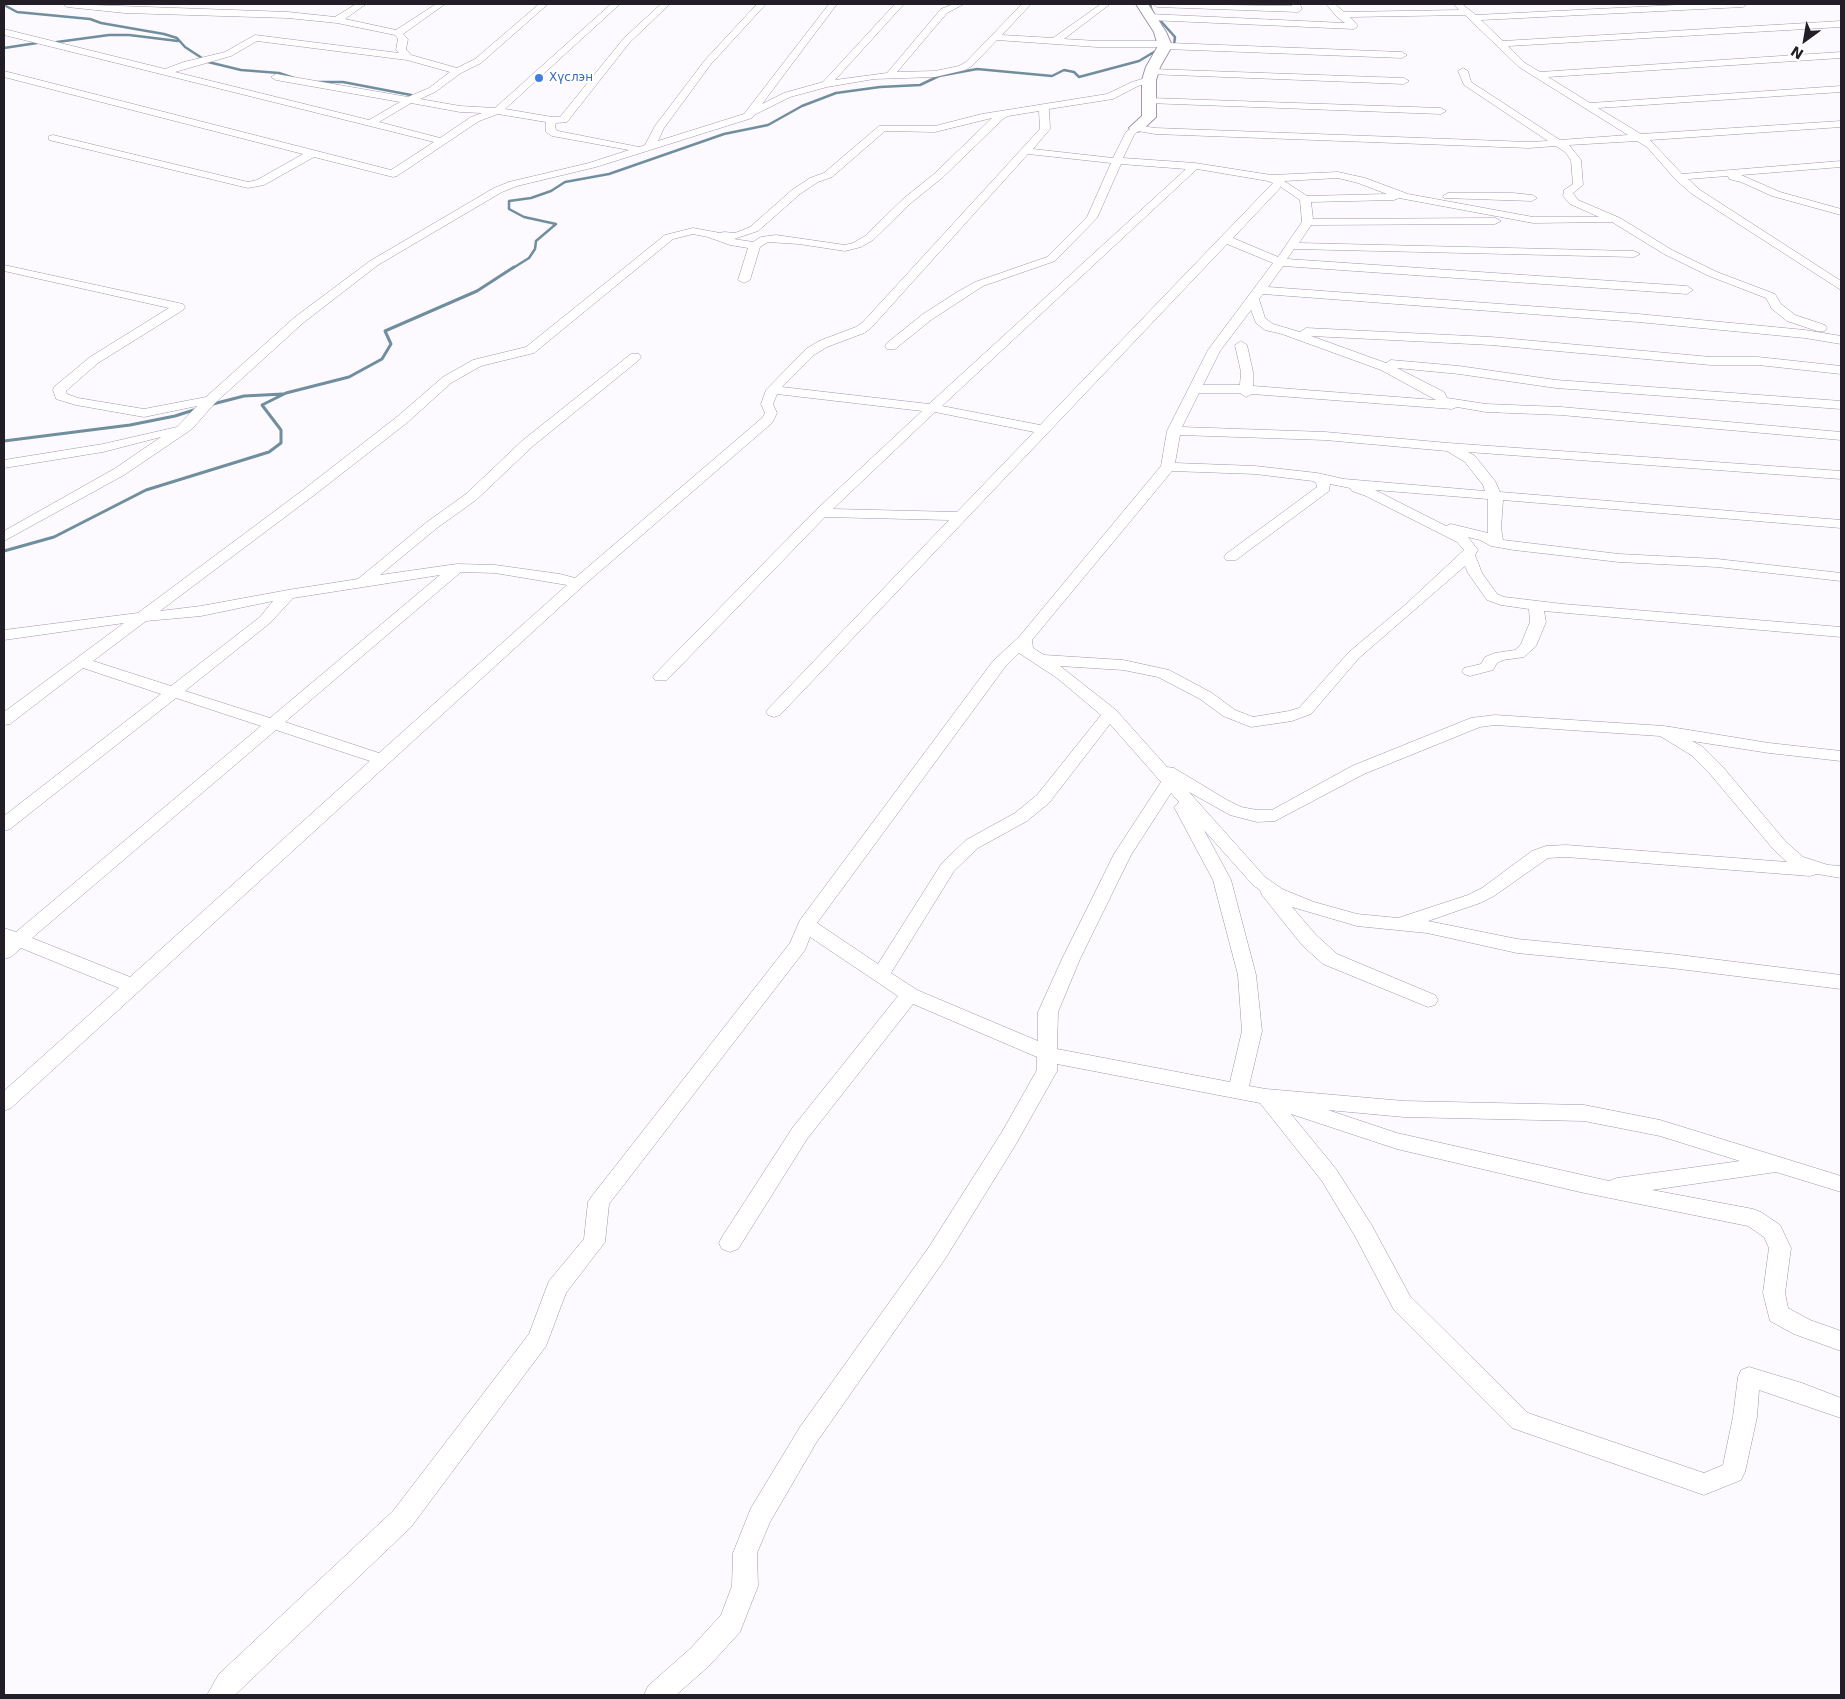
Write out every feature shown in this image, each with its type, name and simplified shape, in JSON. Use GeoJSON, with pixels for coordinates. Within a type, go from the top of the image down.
{"type":"FeatureCollection","features":[{"type":"Feature","properties":{"kind":"street"},"geometry":{"type":"LineString","coordinates":[[68,4],[125,10],[288,15],[337,20],[398,33],[403,39],[400,50],[408,57]]}},
{"type":"Feature","properties":{"kind":"street"},"geometry":{"type":"LineString","coordinates":[[247,14],[264,4]]}},
{"type":"Feature","properties":{"kind":"street"},"geometry":{"type":"LineString","coordinates":[[337,20],[362,4]]}},
{"type":"Feature","properties":{"kind":"street"},"geometry":{"type":"LineString","coordinates":[[398,33],[441,4]]}},
{"type":"Feature","properties":{"kind":"street"},"geometry":{"type":"LineString","coordinates":[[371,123],[410,100],[432,90],[458,71],[478,61],[544,4]]}},
{"type":"Feature","properties":{"kind":"street"},"geometry":{"type":"LineString","coordinates":[[4,74],[393,174],[475,119],[497,111],[616,4]]}},
{"type":"Feature","properties":{"kind":"street"},"geometry":{"type":"LineString","coordinates":[[276,77],[460,109],[497,111],[563,120],[627,40],[666,4]]}},
{"type":"Feature","properties":{"kind":"street"},"geometry":{"type":"LineString","coordinates":[[645,148],[708,62],[762,4]]}},
{"type":"Feature","properties":{"kind":"street"},"geometry":{"type":"LineString","coordinates":[[748,116],[833,4]]}},
{"type":"Feature","properties":{"kind":"street"},"geometry":{"type":"LineString","coordinates":[[826,84],[900,4]]}},
{"type":"Feature","properties":{"kind":"street"},"geometry":{"type":"LineString","coordinates":[[890,75],[944,11],[960,4]]}},
{"type":"Feature","properties":{"kind":"street"},"geometry":{"type":"LineString","coordinates":[[4,537],[119,472],[187,426],[210,400],[299,320],[374,263],[498,190],[513,184],[559,174],[748,116],[787,95],[826,84],[856,78],[935,74],[962,68],[1027,4]]}},
{"type":"Feature","properties":{"kind":"street"},"geometry":{"type":"LineString","coordinates":[[1055,41],[1106,4]]}},
{"type":"Feature","properties":{"kind":"street"},"geometry":{"type":"LineString","coordinates":[[1142,4],[1160,32],[1173,41]]}},
{"type":"Feature","properties":{"kind":"street"},"geometry":{"type":"LineString","coordinates":[[1173,41],[1165,18],[1158,15],[1155,8],[1157,4],[1298,9],[1296,4]]}},
{"type":"Feature","properties":{"kind":"street"},"geometry":{"type":"LineString","coordinates":[[1149,17],[1354,26],[1330,4]]}},
{"type":"Feature","properties":{"kind":"street"},"geometry":{"type":"LineString","coordinates":[[1457,4],[1471,15],[1522,65],[1650,145],[1679,177],[1696,192],[1841,286]]}},
{"type":"Feature","properties":{"kind":"street"},"geometry":{"type":"LineString","coordinates":[[1340,15],[1471,15],[1744,4]]}},
{"type":"Feature","properties":{"kind":"street"},"geometry":{"type":"LineString","coordinates":[[1500,44],[1841,24]]}},
{"type":"Feature","properties":{"kind":"street"},"geometry":{"type":"LineString","coordinates":[[4,32],[442,141]]}},
{"type":"Feature","properties":{"kind":"street"},"geometry":{"type":"LineString","coordinates":[[994,37],[1055,41],[1173,41],[1402,54]]}},
{"type":"Feature","properties":{"kind":"street"},"geometry":{"type":"LineString","coordinates":[[166,72],[187,64],[228,54],[255,38],[408,57],[458,71]]}},
{"type":"Feature","properties":{"kind":"street"},"geometry":{"type":"LineString","coordinates":[[4,720],[308,493],[403,419],[459,372],[496,356],[518,354],[530,350],[669,237],[693,231],[736,236],[754,229],[796,192],[814,180],[828,175],[883,128],[934,129],[982,117],[1110,98],[1150,76],[1173,41]]}},
{"type":"Feature","properties":{"kind":"street"},"geometry":{"type":"LineString","coordinates":[[1537,75],[1841,55]]}},
{"type":"Feature","properties":{"kind":"street"},"geometry":{"type":"LineString","coordinates":[[1463,71],[1466,83],[1569,150],[1576,160],[1578,185],[1568,192],[1568,196],[1574,202],[1616,220],[1668,252],[1695,265],[1771,296],[1776,306],[1791,318],[1841,333]]}},
{"type":"Feature","properties":{"kind":"street"},"geometry":{"type":"LineString","coordinates":[[1150,76],[1404,81]]}},
{"type":"Feature","properties":{"kind":"street"},"geometry":{"type":"LineString","coordinates":[[891,346],[927,317],[979,284],[1051,259],[1092,218],[1103,190],[1130,134],[1149,117],[1150,76]]}},
{"type":"Feature","properties":{"kind":"street"},"geometry":{"type":"LineString","coordinates":[[1586,106],[1841,89]]}},
{"type":"Feature","properties":{"kind":"street"},"geometry":{"type":"LineString","coordinates":[[1150,101],[1441,111]]}},
{"type":"Feature","properties":{"kind":"street"},"geometry":{"type":"LineString","coordinates":[[4,1103],[578,583],[767,420],[771,413],[767,404],[772,390],[810,352],[824,344],[860,330],[867,325],[1045,129],[1044,108]]}},
{"type":"Feature","properties":{"kind":"street"},"geometry":{"type":"LineString","coordinates":[[744,280],[756,245],[765,239],[776,238],[845,248],[857,245],[869,238],[938,176],[999,117],[1006,114]]}},
{"type":"Feature","properties":{"kind":"street"},"geometry":{"type":"LineString","coordinates":[[552,120],[551,132],[556,134],[645,148]]}},
{"type":"Feature","properties":{"kind":"street"},"geometry":{"type":"LineString","coordinates":[[1136,128],[1155,131],[1529,145],[1841,124]]}},
{"type":"Feature","properties":{"kind":"street"},"geometry":{"type":"LineString","coordinates":[[53,138],[248,185],[260,183],[311,154]]}},
{"type":"Feature","properties":{"kind":"street"},"geometry":{"type":"LineString","coordinates":[[1026,151],[1117,161],[1195,166],[1276,180],[1320,175],[1350,176],[1405,197],[1532,220]]}},
{"type":"Feature","properties":{"kind":"street"},"geometry":{"type":"LineString","coordinates":[[1679,177],[1841,164]]}},
{"type":"Feature","properties":{"kind":"street"},"geometry":{"type":"LineString","coordinates":[[661,677],[856,478],[1195,166]]}},
{"type":"Feature","properties":{"kind":"street"},"geometry":{"type":"LineString","coordinates":[[1716,175],[1744,179],[1776,194],[1841,212]]}},
{"type":"Feature","properties":{"kind":"street"},"geometry":{"type":"LineString","coordinates":[[1276,180],[1305,198],[1505,196],[1532,198]]}},
{"type":"Feature","properties":{"kind":"street"},"geometry":{"type":"LineString","coordinates":[[774,712],[1226,239],[1276,180]]}},
{"type":"Feature","properties":{"kind":"street"},"geometry":{"type":"LineString","coordinates":[[220,1695],[228,1684],[408,1511],[538,1339],[557,1288],[594,1242],[599,1202],[798,946],[806,925],[999,664],[1024,640],[1086,563],[1168,467],[1174,431],[1214,350],[1308,222],[1305,198]]}},
{"type":"Feature","properties":{"kind":"street"},"geometry":{"type":"LineString","coordinates":[[1829,209],[1841,208]]}},
{"type":"Feature","properties":{"kind":"street"},"geometry":{"type":"LineString","coordinates":[[1308,222],[1616,220]]}},
{"type":"Feature","properties":{"kind":"street"},"geometry":{"type":"LineString","coordinates":[[711,234],[734,243],[756,245]]}},
{"type":"Feature","properties":{"kind":"street"},"geometry":{"type":"LineString","coordinates":[[1226,239],[1280,262],[1687,290]]}},
{"type":"Feature","properties":{"kind":"street"},"geometry":{"type":"LineString","coordinates":[[1292,246],[1634,254]]}},
{"type":"Feature","properties":{"kind":"street"},"geometry":{"type":"LineString","coordinates":[[4,268],[179,307],[94,360],[59,390],[61,396],[76,401],[144,413],[210,400]]}},
{"type":"Feature","properties":{"kind":"street"},"geometry":{"type":"LineString","coordinates":[[1256,295],[1260,320],[1269,327],[1359,356],[1405,367],[1459,370],[1556,384],[1841,406]]}},
{"type":"Feature","properties":{"kind":"street"},"geometry":{"type":"LineString","coordinates":[[1256,295],[1629,317],[1805,334],[1841,340]]}},
{"type":"Feature","properties":{"kind":"street"},"geometry":{"type":"LineString","coordinates":[[1286,331],[1492,341],[1711,361],[1758,361],[1841,370]]}},
{"type":"Feature","properties":{"kind":"street"},"geometry":{"type":"LineString","coordinates":[[1241,345],[1247,372],[1246,391]]}},
{"type":"Feature","properties":{"kind":"street"},"geometry":{"type":"LineString","coordinates":[[1359,356],[1412,380],[1439,395],[1443,401],[1467,406]]}},
{"type":"Feature","properties":{"kind":"street"},"geometry":{"type":"LineString","coordinates":[[362,583],[432,525],[471,497],[528,443],[636,357]]}},
{"type":"Feature","properties":{"kind":"street"},"geometry":{"type":"LineString","coordinates":[[1196,389],[1561,411],[1841,436]]}},
{"type":"Feature","properties":{"kind":"street"},"geometry":{"type":"LineString","coordinates":[[772,390],[932,408],[1044,430]]}},
{"type":"Feature","properties":{"kind":"street"},"geometry":{"type":"LineString","coordinates":[[4,464],[103,448],[187,426]]}},
{"type":"Feature","properties":{"kind":"street"},"geometry":{"type":"LineString","coordinates":[[1174,431],[1325,436],[1448,447],[1841,475]]}},
{"type":"Feature","properties":{"kind":"street"},"geometry":{"type":"LineString","coordinates":[[1037,659],[1123,665],[1163,673],[1206,696],[1229,713],[1251,722],[1292,716],[1305,711],[1354,655],[1410,608],[1469,553],[1491,540],[1494,528],[1495,495],[1490,484],[1470,460],[1448,447]]}},
{"type":"Feature","properties":{"kind":"street"},"geometry":{"type":"LineString","coordinates":[[1168,467],[1255,470],[1317,477],[1344,483],[1371,493],[1462,539],[1469,553],[1475,573],[1492,596],[1501,602],[1841,632]]}},
{"type":"Feature","properties":{"kind":"street"},"geometry":{"type":"LineString","coordinates":[[1231,557],[1324,488],[1323,481],[1317,477]]}},
{"type":"Feature","properties":{"kind":"street"},"geometry":{"type":"LineString","coordinates":[[1344,483],[1758,519],[1841,524]]}},
{"type":"Feature","properties":{"kind":"street"},"geometry":{"type":"LineString","coordinates":[[822,513],[962,516]]}},
{"type":"Feature","properties":{"kind":"street"},"geometry":{"type":"LineString","coordinates":[[1421,519],[1491,540],[1619,558],[1717,563],[1841,577]]}},
{"type":"Feature","properties":{"kind":"street"},"geometry":{"type":"LineString","coordinates":[[4,636],[144,615],[201,611],[288,594],[457,568],[495,568],[560,578],[578,583]]}},
{"type":"Feature","properties":{"kind":"street"},"geometry":{"type":"LineString","coordinates":[[4,952],[11,937],[275,723],[457,568]]}},
{"type":"Feature","properties":{"kind":"street"},"geometry":{"type":"LineString","coordinates":[[4,826],[265,620],[288,594]]}},
{"type":"Feature","properties":{"kind":"street"},"geometry":{"type":"LineString","coordinates":[[1470,671],[1487,667],[1490,660],[1500,656],[1519,654],[1528,646],[1538,622],[1536,606]]}},
{"type":"Feature","properties":{"kind":"street"},"geometry":{"type":"LineString","coordinates":[[1024,640],[1025,650],[1063,675],[1110,714],[1153,762],[1186,812],[1222,880],[1247,975],[1252,1031],[1238,1092]]}},
{"type":"Feature","properties":{"kind":"street"},"geometry":{"type":"LineString","coordinates":[[82,663],[275,723],[382,759]]}},
{"type":"Feature","properties":{"kind":"street"},"geometry":{"type":"LineString","coordinates":[[880,976],[948,867],[972,844],[1020,817],[1044,799],[1110,714]]}},
{"type":"Feature","properties":{"kind":"street"},"geometry":{"type":"LineString","coordinates":[[1153,762],[1221,804],[1257,816],[1275,815],[1358,770],[1477,722],[1495,720],[1520,720],[1664,731],[1769,748],[1841,756]]}},
{"type":"Feature","properties":{"kind":"street"},"geometry":{"type":"LineString","coordinates":[[1664,731],[1696,751],[1716,770],[1780,846],[1796,861],[1834,872]]}},
{"type":"Feature","properties":{"kind":"street"},"geometry":{"type":"LineString","coordinates":[[1169,784],[1260,881],[1309,940],[1330,959],[1428,1000]]}},
{"type":"Feature","properties":{"kind":"street"},"geometry":{"type":"LineString","coordinates":[[657,1695],[700,1656],[731,1623],[745,1586],[745,1553],[760,1516],[808,1435],[937,1252],[1009,1138],[1046,1071],[1048,1012],[1071,959],[1123,854],[1169,784]]}},
{"type":"Feature","properties":{"kind":"street"},"geometry":{"type":"LineString","coordinates":[[1400,923],[1474,899],[1488,892],[1538,855],[1546,852],[1566,851],[1834,872]]}},
{"type":"Feature","properties":{"kind":"street"},"geometry":{"type":"LineString","coordinates":[[1260,881],[1276,893],[1308,907],[1357,920],[1400,923],[1517,946],[1671,961],[1841,982]]}},
{"type":"Feature","properties":{"kind":"street"},"geometry":{"type":"LineString","coordinates":[[806,925],[910,996],[1047,1053],[1266,1097],[1404,1109],[1584,1113],[1660,1128],[1841,1184]]}},
{"type":"Feature","properties":{"kind":"street"},"geometry":{"type":"LineString","coordinates":[[11,937],[133,986]]}},
{"type":"Feature","properties":{"kind":"street"},"geometry":{"type":"LineString","coordinates":[[730,1243],[800,1133],[910,996]]}},
{"type":"Feature","properties":{"kind":"street"},"geometry":{"type":"LineString","coordinates":[[1266,1097],[1398,1141],[1602,1188],[1753,1218],[1772,1231],[1780,1248],[1774,1292],[1778,1314],[1802,1327],[1841,1341]]}},
{"type":"Feature","properties":{"kind":"street"},"geometry":{"type":"LineString","coordinates":[[1266,1097],[1329,1175],[1363,1230],[1402,1303],[1520,1421],[1704,1484],[1732,1472],[1745,1417],[1749,1377],[1802,1393],[1841,1408]]}},
{"type":"Feature","properties":{"kind":"street"},"geometry":{"type":"LineString","coordinates":[[1602,1188],[1778,1165]]}},
{"type":"Feature","properties":{"kind":"waterway"},"geometry":{"type":"LineString","coordinates":[[1150,4],[1152,12]]}},
{"type":"Feature","properties":{"kind":"waterway"},"geometry":{"type":"LineString","coordinates":[[4,5],[17,12],[90,19],[101,23],[164,34],[177,38],[185,47],[208,62],[241,70],[279,73],[294,78]]}},
{"type":"Feature","properties":{"kind":"waterway"},"geometry":{"type":"LineString","coordinates":[[1158,18],[1175,37],[1174,45]]}},
{"type":"Feature","properties":{"kind":"waterway"},"geometry":{"type":"LineString","coordinates":[[57,42],[109,35],[129,35],[178,41]]}},
{"type":"Feature","properties":{"kind":"waterway"},"geometry":{"type":"LineString","coordinates":[[4,48],[37,43]]}},
{"type":"Feature","properties":{"kind":"waterway"},"geometry":{"type":"LineString","coordinates":[[513,268],[529,258],[535,249],[536,241],[556,224],[524,217],[509,209],[509,201],[531,198],[551,191],[565,182],[609,174],[724,134],[768,125],[802,106],[836,93],[880,87],[920,85],[939,76],[977,69],[1052,76],[1064,70],[1074,72],[1079,77],[1139,61],[1154,52]]}},
{"type":"Feature","properties":{"kind":"waterway"},"geometry":{"type":"LineString","coordinates":[[318,82],[343,82],[411,95]]}},
{"type":"Feature","properties":{"kind":"waterway"},"geometry":{"type":"LineString","coordinates":[[4,551],[54,537],[146,490],[269,452],[281,443],[281,430],[262,405],[286,393],[349,377],[382,359],[391,344],[385,331],[477,291],[514,267]]}},
{"type":"Feature","properties":{"kind":"waterway"},"geometry":{"type":"LineString","coordinates":[[209,405],[244,396],[283,394]]}},
{"type":"Feature","properties":{"kind":"waterway"},"geometry":{"type":"LineString","coordinates":[[4,441],[130,425],[175,416],[197,409]]}},
{"type":"Feature","properties":{"kind":"place","name":"Хүслэн"},"geometry":{"type":"Point","coordinates":[539,78]}}]}
